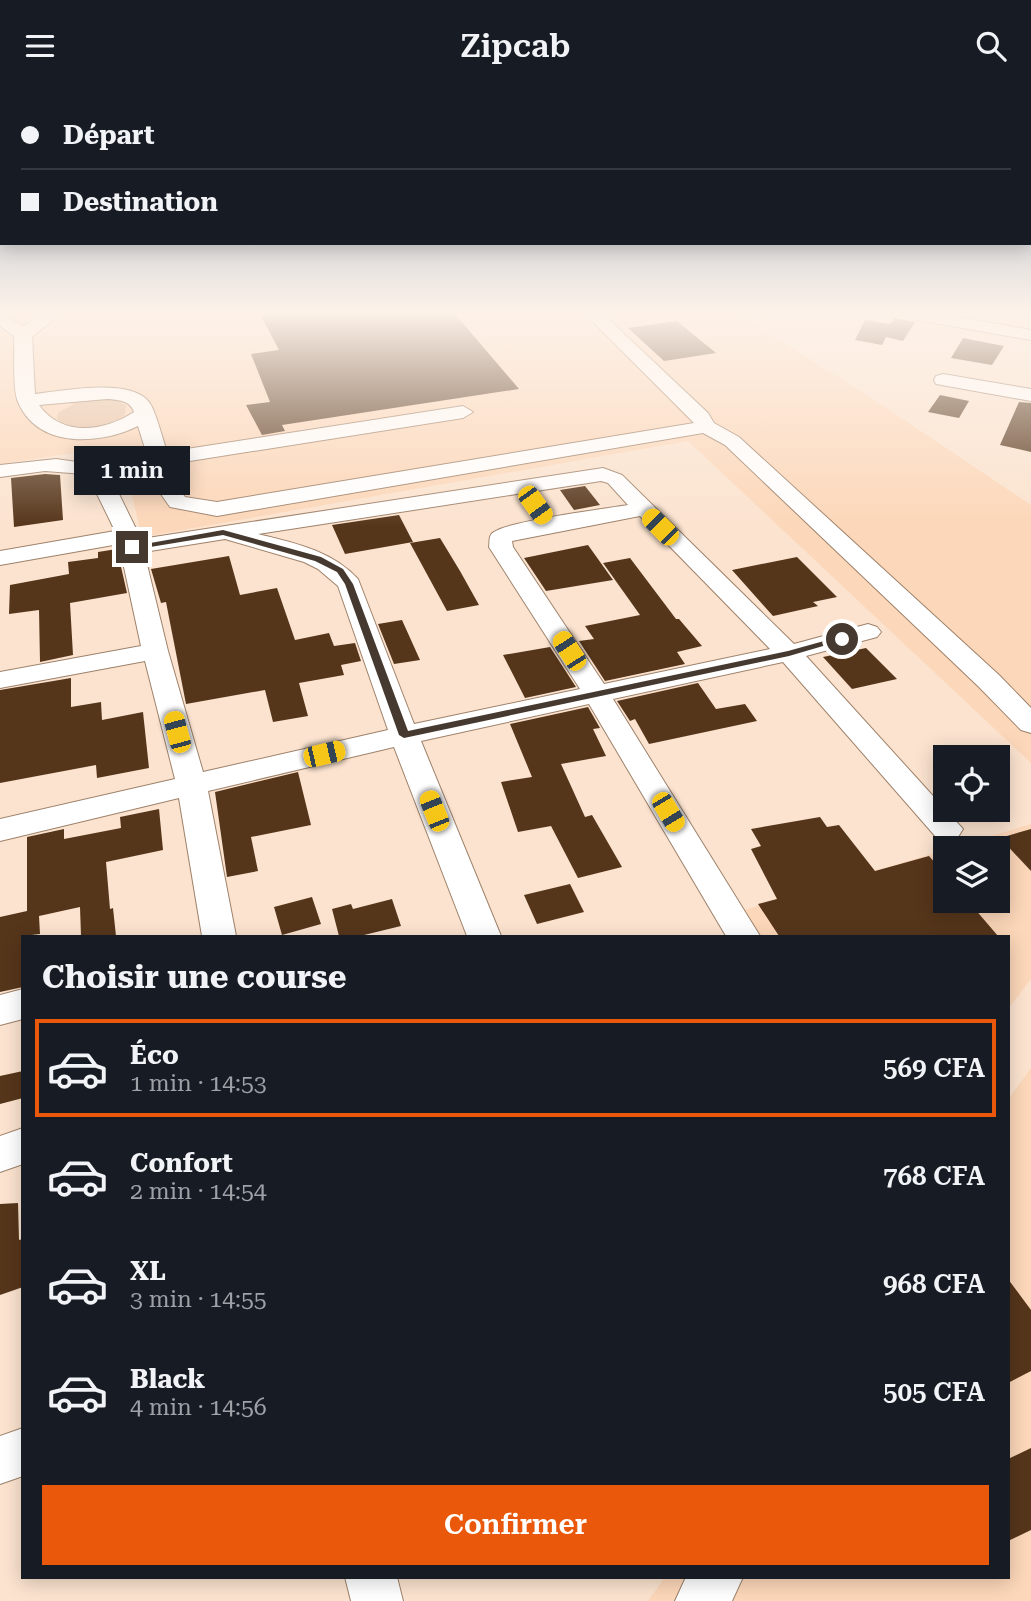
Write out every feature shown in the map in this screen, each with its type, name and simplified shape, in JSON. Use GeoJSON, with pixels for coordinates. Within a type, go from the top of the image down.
{"type":"FeatureCollection","features":[{"type":"Feature","properties":{"kind":"street"},"geometry":{"type":"LineString","coordinates":[[21,384],[21,395],[40,420],[50,427],[69,433],[90,434]]}},
{"type":"Feature","properties":{"kind":"street"},"geometry":{"type":"LineString","coordinates":[[667,384],[701,417],[706,427],[732,441],[1031,724]]}},
{"type":"Feature","properties":{"kind":"street"},"geometry":{"type":"LineString","coordinates":[[969,384],[1031,395]]}},
{"type":"Feature","properties":{"kind":"street"},"geometry":{"type":"LineString","coordinates":[[21,395],[127,395],[141,405],[169,491],[178,502],[217,509],[706,427]]}},
{"type":"Feature","properties":{"kind":"street"},"geometry":{"type":"LineString","coordinates":[[160,459],[463,412]]}},
{"type":"Feature","properties":{"kind":"street"},"geometry":{"type":"LineString","coordinates":[[42,443],[147,422]]}},
{"type":"Feature","properties":{"kind":"street"},"geometry":{"type":"LineString","coordinates":[[0,471],[48,464],[73,464],[91,468],[107,492],[131,541],[155,651],[192,786],[219,935]]}},
{"type":"Feature","properties":{"kind":"street"},"geometry":{"type":"LineString","coordinates":[[0,558],[131,541],[223,533],[603,474],[615,479],[642,509],[789,653],[947,829]]}},
{"type":"Feature","properties":{"kind":"street"},"geometry":{"type":"LineString","coordinates":[[521,485],[549,524]]}},
{"type":"Feature","properties":{"kind":"street"},"geometry":{"type":"LineString","coordinates":[[642,509],[549,524],[501,537],[501,547],[596,692],[742,935]]}},
{"type":"Feature","properties":{"kind":"street"},"geometry":{"type":"LineString","coordinates":[[223,533],[318,559],[340,571],[349,584],[404,735],[484,935]]}},
{"type":"Feature","properties":{"kind":"street"},"geometry":{"type":"LineString","coordinates":[[0,830],[404,735],[789,653],[869,632]]}},
{"type":"Feature","properties":{"kind":"street"},"geometry":{"type":"LineString","coordinates":[[0,680],[155,651]]}},
{"type":"Feature","properties":{"kind":"street"},"geometry":{"type":"LineString","coordinates":[[0,1010],[21,1005]]}},
{"type":"Feature","properties":{"kind":"street"},"geometry":{"type":"LineString","coordinates":[[0,1153],[21,1147]]}},
{"type":"Feature","properties":{"kind":"street"},"geometry":{"type":"LineString","coordinates":[[0,1460],[21,1453]]}},
{"type":"Feature","properties":{"kind":"street"},"geometry":{"type":"LineString","coordinates":[[372,1579],[377,1601]]}},
{"type":"Feature","properties":{"kind":"street"},"geometry":{"type":"LineString","coordinates":[[701,1601],[716,1579]]}},
{"type":"Feature","properties":{"kind":"shaded area"},"geometry":{"type":"Polygon","coordinates":[[[0,384],[849,384],[1031,505],[1031,763],[688,441],[142,537],[120,446],[0,464],[0,384]]]}},
{"type":"Feature","properties":{"kind":"shaded area"},"geometry":{"type":"Polygon","coordinates":[[[113,399],[126,405],[125,415],[90,429],[71,428],[57,418],[58,413],[79,401],[113,399]]]}},
{"type":"Feature","properties":{"kind":"shaded area"},"geometry":{"type":"Polygon","coordinates":[[[1031,824],[1031,979],[1010,1006],[1010,935],[757,935],[741,911],[933,854],[933,913],[1010,913],[1010,836],[992,836],[1031,824]]]}},
{"type":"Feature","properties":{"kind":"shaded area"},"geometry":{"type":"Polygon","coordinates":[[[1031,1068],[1031,1601],[648,1601],[664,1579],[1010,1579],[1010,1097],[1031,1068]]]}},
{"type":"Feature","properties":{"kind":"building"},"geometry":{"type":"Polygon","coordinates":[[[263,384],[515,384],[519,389],[282,425],[285,431],[262,435],[246,405],[270,402],[263,384]]]}},
{"type":"Feature","properties":{"kind":"building"},"geometry":{"type":"Polygon","coordinates":[[[940,395],[969,401],[959,418],[928,412],[940,395]]]}},
{"type":"Feature","properties":{"kind":"building"},"geometry":{"type":"Polygon","coordinates":[[[1019,402],[1031,403],[1031,452],[1000,445],[1019,402]]]}},
{"type":"Feature","properties":{"kind":"building"},"geometry":{"type":"Polygon","coordinates":[[[60,475],[63,520],[14,527],[11,478],[60,475]]]}},
{"type":"Feature","properties":{"kind":"building"},"geometry":{"type":"Polygon","coordinates":[[[585,486],[600,505],[574,510],[560,490],[585,486]]]}},
{"type":"Feature","properties":{"kind":"building"},"geometry":{"type":"Polygon","coordinates":[[[399,515],[413,542],[345,554],[332,525],[399,515]]]}},
{"type":"Feature","properties":{"kind":"building"},"geometry":{"type":"Polygon","coordinates":[[[440,538],[479,605],[447,611],[410,543],[440,538]]]}},
{"type":"Feature","properties":{"kind":"building"},"geometry":{"type":"Polygon","coordinates":[[[588,545],[613,580],[546,591],[524,558],[588,545]]]}},
{"type":"Feature","properties":{"kind":"building"},"geometry":{"type":"Polygon","coordinates":[[[117,549],[127,593],[70,603],[73,655],[40,662],[39,610],[9,614],[10,585],[69,574],[68,562],[98,558],[98,552],[117,549]]]}},
{"type":"Feature","properties":{"kind":"building"},"geometry":{"type":"Polygon","coordinates":[[[229,556],[240,595],[277,588],[295,640],[329,633],[334,646],[355,643],[361,661],[341,665],[344,675],[299,683],[308,716],[273,722],[265,690],[186,704],[166,602],[161,603],[151,569],[229,556]]]}},
{"type":"Feature","properties":{"kind":"building"},"geometry":{"type":"Polygon","coordinates":[[[797,557],[837,597],[813,602],[818,606],[773,616],[732,570],[797,557]]]}},
{"type":"Feature","properties":{"kind":"building"},"geometry":{"type":"Polygon","coordinates":[[[630,558],[676,619],[679,619],[702,646],[677,652],[685,664],[605,681],[579,641],[594,639],[585,626],[640,615],[603,563],[630,558]]]}},
{"type":"Feature","properties":{"kind":"building"},"geometry":{"type":"Polygon","coordinates":[[[402,620],[420,660],[394,664],[378,624],[402,620]]]}},
{"type":"Feature","properties":{"kind":"building"},"geometry":{"type":"Polygon","coordinates":[[[550,647],[576,687],[525,698],[503,655],[550,647]]]}},
{"type":"Feature","properties":{"kind":"building"},"geometry":{"type":"Polygon","coordinates":[[[866,648],[897,679],[852,689],[823,657],[866,648]]]}},
{"type":"Feature","properties":{"kind":"building"},"geometry":{"type":"Polygon","coordinates":[[[71,678],[71,707],[101,702],[102,720],[143,712],[149,768],[97,778],[96,765],[0,783],[0,690],[71,678]]]}},
{"type":"Feature","properties":{"kind":"building"},"geometry":{"type":"Polygon","coordinates":[[[698,683],[716,709],[745,704],[757,721],[649,744],[635,719],[630,721],[617,701],[698,683]]]}},
{"type":"Feature","properties":{"kind":"building"},"geometry":{"type":"Polygon","coordinates":[[[588,707],[600,728],[593,729],[606,756],[561,764],[585,817],[592,815],[622,867],[578,878],[551,826],[518,832],[501,782],[532,777],[510,724],[588,707]]]}},
{"type":"Feature","properties":{"kind":"building"},"geometry":{"type":"Polygon","coordinates":[[[298,772],[311,825],[251,837],[258,871],[227,877],[215,792],[298,772]]]}},
{"type":"Feature","properties":{"kind":"building"},"geometry":{"type":"Polygon","coordinates":[[[159,809],[163,850],[106,862],[110,909],[113,908],[116,935],[81,935],[80,907],[39,916],[40,934],[21,935],[21,987],[0,992],[0,917],[27,911],[27,837],[64,829],[64,839],[121,828],[120,817],[159,809]]]}},
{"type":"Feature","properties":{"kind":"building"},"geometry":{"type":"Polygon","coordinates":[[[820,817],[827,827],[839,825],[875,871],[929,856],[933,860],[933,913],[978,913],[997,935],[778,935],[758,904],[777,899],[751,849],[761,846],[751,829],[820,817]]]}},
{"type":"Feature","properties":{"kind":"building"},"geometry":{"type":"Polygon","coordinates":[[[1031,829],[1031,871],[1010,849],[1010,836],[1007,836],[1031,829]]]}},
{"type":"Feature","properties":{"kind":"building"},"geometry":{"type":"Polygon","coordinates":[[[570,884],[584,912],[537,924],[524,895],[570,884]]]}},
{"type":"Feature","properties":{"kind":"building"},"geometry":{"type":"Polygon","coordinates":[[[312,897],[321,924],[282,935],[274,907],[312,897]]]}},
{"type":"Feature","properties":{"kind":"building"},"geometry":{"type":"Polygon","coordinates":[[[392,899],[401,926],[364,935],[339,935],[332,909],[351,904],[353,909],[392,899]]]}},
{"type":"Feature","properties":{"kind":"building"},"geometry":{"type":"Polygon","coordinates":[[[21,1071],[21,1099],[0,1104],[0,1076],[21,1071]]]}},
{"type":"Feature","properties":{"kind":"building"},"geometry":{"type":"Polygon","coordinates":[[[18,1203],[21,1288],[0,1295],[0,1204],[18,1203]]]}},
{"type":"Feature","properties":{"kind":"building"},"geometry":{"type":"Polygon","coordinates":[[[1010,1282],[1031,1310],[1031,1371],[1010,1382],[1010,1282]]]}},
{"type":"Feature","properties":{"kind":"building"},"geometry":{"type":"Polygon","coordinates":[[[1031,1448],[1031,1530],[1010,1540],[1010,1458],[1031,1448]]]}},
{"type":"Feature","properties":{"kind":"route"},"geometry":{"type":"LineString","coordinates":[[132,547],[223,533],[318,559],[340,571],[349,584],[404,735],[789,653],[842,639]]}}]}
